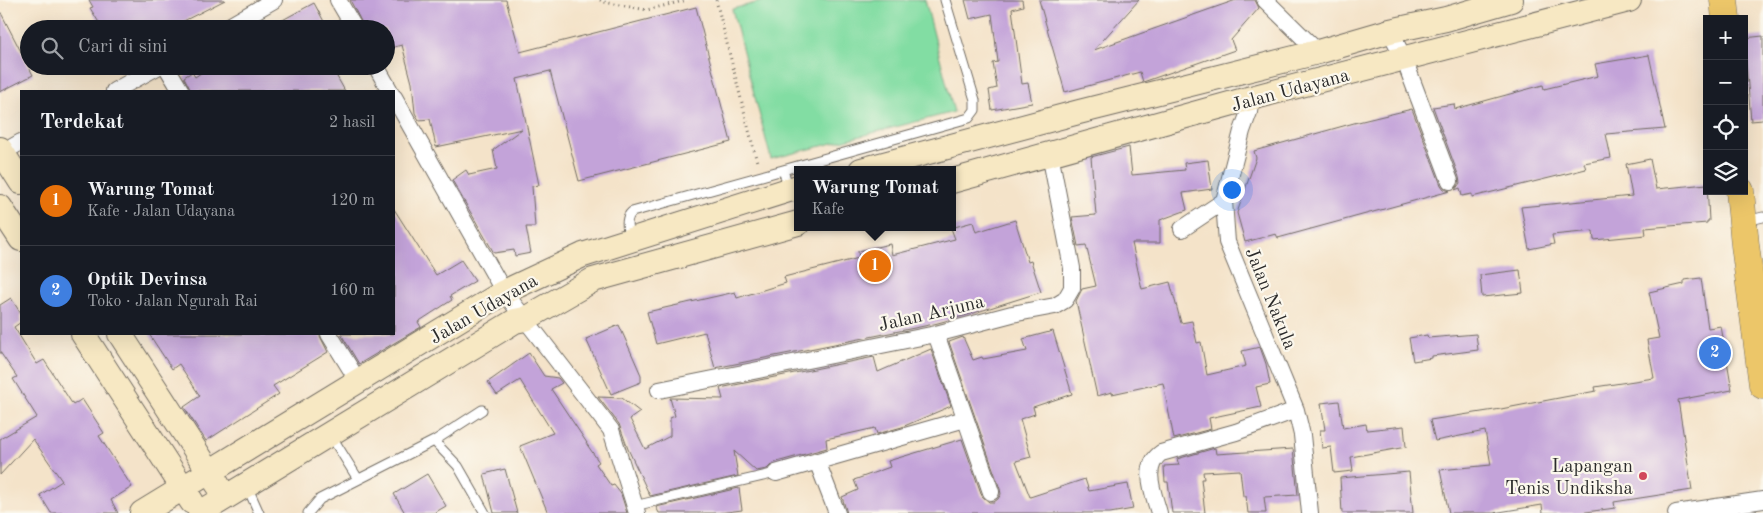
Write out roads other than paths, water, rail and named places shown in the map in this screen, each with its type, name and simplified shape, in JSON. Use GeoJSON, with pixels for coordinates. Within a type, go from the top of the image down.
{"type":"FeatureCollection","features":[{"type":"Feature","properties":{"kind":"highway"},"geometry":{"type":"LineString","coordinates":[[1724,0],[1726,15]]}},
{"type":"Feature","properties":{"kind":"highway"},"geometry":{"type":"LineString","coordinates":[[1742,195],[1753,219],[1762,373]]}},
{"type":"Feature","properties":{"kind":"street"},"geometry":{"type":"LineString","coordinates":[[240,20],[274,0]]}},
{"type":"Feature","properties":{"kind":"street"},"geometry":{"type":"LineString","coordinates":[[338,0],[350,20]]}},
{"type":"Feature","properties":{"kind":"street"},"geometry":{"type":"LineString","coordinates":[[1264,0],[1318,52]]}},
{"type":"Feature","properties":{"kind":"street","name":"Jalan Udayana"},"geometry":{"type":"LineString","coordinates":[[876,166],[1079,112],[1318,52],[1390,31],[1446,19],[1511,0]]}},
{"type":"Feature","properties":{"kind":"street","name":"Jalan Udayana"},"geometry":{"type":"LineString","coordinates":[[956,180],[1251,98],[1628,0]]}},
{"type":"Feature","properties":{"kind":"street"},"geometry":{"type":"LineString","coordinates":[[1390,31],[1404,59],[1450,181]]}},
{"type":"Feature","properties":{"kind":"street"},"geometry":{"type":"LineString","coordinates":[[116,90],[143,75]]}},
{"type":"Feature","properties":{"kind":"street"},"geometry":{"type":"LineString","coordinates":[[171,75],[180,90]]}},
{"type":"Feature","properties":{"kind":"street"},"geometry":{"type":"LineString","coordinates":[[381,75],[389,90]]}},
{"type":"Feature","properties":{"kind":"street","name":"Jalan Nakula"},"geometry":{"type":"LineString","coordinates":[[1251,98],[1249,112],[1242,131],[1224,201],[1227,242],[1296,410],[1302,435],[1310,513]]}},
{"type":"Feature","properties":{"kind":"street"},"geometry":{"type":"LineString","coordinates":[[395,99],[504,292],[611,430],[635,509]]}},
{"type":"Feature","properties":{"kind":"street"},"geometry":{"type":"LineString","coordinates":[[1079,112],[1088,144]]}},
{"type":"Feature","properties":{"kind":"street"},"geometry":{"type":"LineString","coordinates":[[6,150],[20,180]]}},
{"type":"Feature","properties":{"kind":"street","name":"Jalan Arjuna"},"geometry":{"type":"LineString","coordinates":[[658,390],[936,334],[1012,314],[1055,306],[1065,300],[1072,288],[1072,268],[1050,154]]}},
{"type":"Feature","properties":{"kind":"street"},"geometry":{"type":"LineString","coordinates":[[790,182],[794,202]]}},
{"type":"Feature","properties":{"kind":"street","name":"Jalan Udayana"},"geometry":{"type":"LineString","coordinates":[[151,511],[183,488],[504,292],[582,255],[790,182]]}},
{"type":"Feature","properties":{"kind":"street"},"geometry":{"type":"LineString","coordinates":[[1182,229],[1224,201]]}},
{"type":"Feature","properties":{"kind":"street"},"geometry":{"type":"LineString","coordinates":[[0,207],[20,238]]}},
{"type":"Feature","properties":{"kind":"street","name":"Jalan Udayana"},"geometry":{"type":"LineString","coordinates":[[200,513],[515,321],[525,319],[593,280],[794,222]]}},
{"type":"Feature","properties":{"kind":"street"},"geometry":{"type":"LineString","coordinates":[[936,334],[991,492]]}},
{"type":"Feature","properties":{"kind":"street"},"geometry":{"type":"LineString","coordinates":[[83,335],[200,513]]}},
{"type":"Feature","properties":{"kind":"street"},"geometry":{"type":"LineString","coordinates":[[121,335],[209,472],[227,496]]}},
{"type":"Feature","properties":{"kind":"street"},"geometry":{"type":"LineString","coordinates":[[330,335],[358,382]]}},
{"type":"Feature","properties":{"kind":"street"},"geometry":{"type":"LineString","coordinates":[[1159,513],[1150,481],[1150,466],[1154,458],[1161,453],[1236,432],[1296,410]]}},
{"type":"Feature","properties":{"kind":"street"},"geometry":{"type":"LineString","coordinates":[[776,474],[965,418]]}},
{"type":"Feature","properties":{"kind":"street"},"geometry":{"type":"LineString","coordinates":[[817,461],[837,513]]}},
{"type":"Feature","properties":{"kind":"street"},"geometry":{"type":"LineString","coordinates":[[1676,513],[1763,500]]}},
{"type":"Feature","properties":{"kind":"lane"},"geometry":{"type":"LineString","coordinates":[[835,166],[969,118],[975,110],[975,100],[945,0]]}},
{"type":"Feature","properties":{"kind":"lane"},"geometry":{"type":"LineString","coordinates":[[308,513],[320,499],[434,441],[482,410]]}},
{"type":"Feature","properties":{"kind":"lane"},"geometry":{"type":"LineString","coordinates":[[330,434],[358,479]]}},
{"type":"Feature","properties":{"kind":"lane"},"geometry":{"type":"LineString","coordinates":[[434,441],[458,466],[485,513]]}},
{"type":"Feature","properties":{"kind":"lane"},"geometry":{"type":"LineString","coordinates":[[635,509],[776,474]]}},
{"type":"Feature","properties":{"kind":"lane"},"geometry":{"type":"LineString","coordinates":[[247,484],[259,513]]}},
{"type":"Feature","properties":{"kind":"place","name":"Warung Tomat"},"geometry":{"type":"Point","coordinates":[875,266]}},
{"type":"Feature","properties":{"kind":"place","name":"Optik Devinsa"},"geometry":{"type":"Point","coordinates":[1715,353]}},
{"type":"Feature","properties":{"kind":"place","name":"Lapangan Tenis Undiksha"},"geometry":{"type":"Point","coordinates":[1643,476]}}]}
